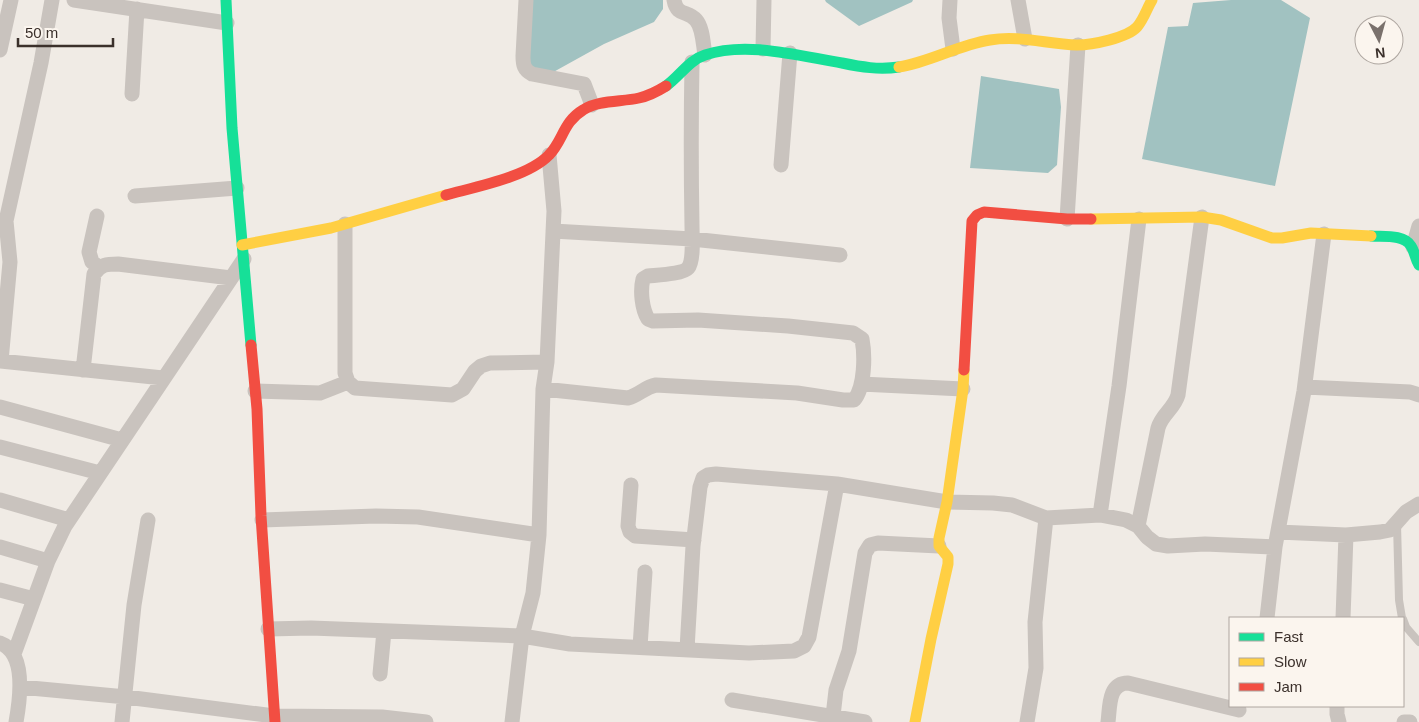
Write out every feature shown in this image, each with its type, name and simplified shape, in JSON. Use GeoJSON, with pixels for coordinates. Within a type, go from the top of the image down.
{"type":"FeatureCollection","features":[{"type":"Feature","properties":{"kind":"street"},"geometry":{"type":"LineString","coordinates":[[0,50],[11,0]]}},
{"type":"Feature","properties":{"kind":"street"},"geometry":{"type":"LineString","coordinates":[[52,0],[41,63],[6,220],[10,262],[1,361],[163,378]]}},
{"type":"Feature","properties":{"kind":"street"},"geometry":{"type":"LineString","coordinates":[[74,0],[117,3],[136,10],[227,23]]}},
{"type":"Feature","properties":{"kind":"street"},"geometry":{"type":"LineString","coordinates":[[226,0],[232,128],[255,390],[274,719]]}},
{"type":"Feature","properties":{"kind":"street"},"geometry":{"type":"LineString","coordinates":[[526,0],[523,64],[526,71],[532,74],[584,84],[592,105]]}},
{"type":"Feature","properties":{"kind":"street"},"geometry":{"type":"LineString","coordinates":[[544,389],[628,398],[637,395],[644,388],[656,384],[797,392],[843,400],[854,400],[859,394],[864,351],[862,339],[853,332],[708,320],[654,321],[648,319],[644,312],[643,279],[648,276],[684,271],[691,262],[690,144],[700,27],[693,17],[675,7],[674,0]]}},
{"type":"Feature","properties":{"kind":"street"},"geometry":{"type":"LineString","coordinates":[[763,48],[764,0]]}},
{"type":"Feature","properties":{"kind":"street"},"geometry":{"type":"LineString","coordinates":[[950,0],[949,18],[953,49]]}},
{"type":"Feature","properties":{"kind":"street"},"geometry":{"type":"LineString","coordinates":[[1018,0],[1025,40]]}},
{"type":"Feature","properties":{"kind":"street"},"geometry":{"type":"LineString","coordinates":[[14,654],[48,561],[69,520],[230,278],[243,252],[290,237],[345,224],[499,180],[529,169],[549,156],[570,120],[584,109],[592,105],[641,98],[658,91],[673,81],[698,58],[734,50],[763,48],[886,70],[910,65],[953,49],[989,40],[1012,38],[1078,45],[1118,38],[1130,33],[1142,21],[1152,0]]}},
{"type":"Feature","properties":{"kind":"street"},"geometry":{"type":"LineString","coordinates":[[132,94],[136,10]]}},
{"type":"Feature","properties":{"kind":"street"},"geometry":{"type":"LineString","coordinates":[[1067,219],[1078,45]]}},
{"type":"Feature","properties":{"kind":"street"},"geometry":{"type":"LineString","coordinates":[[781,165],[790,53]]}},
{"type":"Feature","properties":{"kind":"street"},"geometry":{"type":"LineString","coordinates":[[512,722],[522,636],[533,593],[540,535],[544,389],[554,211],[549,156]]}},
{"type":"Feature","properties":{"kind":"street"},"geometry":{"type":"LineString","coordinates":[[135,196],[237,188]]}},
{"type":"Feature","properties":{"kind":"street"},"geometry":{"type":"LineString","coordinates":[[915,722],[948,564],[948,557],[940,546],[939,538],[947,502],[964,389],[972,221],[977,215],[984,212],[1067,219],[1202,217],[1221,220],[1272,238],[1282,238],[1311,232],[1399,238],[1408,241],[1413,247]]}},
{"type":"Feature","properties":{"kind":"street"},"geometry":{"type":"LineString","coordinates":[[97,216],[89,252],[92,262],[99,267]]}},
{"type":"Feature","properties":{"kind":"street"},"geometry":{"type":"LineString","coordinates":[[1138,526],[1158,428],[1160,422],[1173,408],[1178,395],[1202,217]]}},
{"type":"Feature","properties":{"kind":"street"},"geometry":{"type":"LineString","coordinates":[[1100,515],[1119,386],[1139,219]]}},
{"type":"Feature","properties":{"kind":"street"},"geometry":{"type":"LineString","coordinates":[[345,224],[345,373],[348,382],[355,388],[452,395],[462,389],[481,366],[490,363],[547,362]]}},
{"type":"Feature","properties":{"kind":"street"},"geometry":{"type":"LineString","coordinates":[[1419,226],[1413,247],[1416,262],[1419,265]]}},
{"type":"Feature","properties":{"kind":"street"},"geometry":{"type":"LineString","coordinates":[[553,231],[692,238],[840,254]]}},
{"type":"Feature","properties":{"kind":"street"},"geometry":{"type":"LineString","coordinates":[[1267,617],[1277,540],[1305,387],[1324,234]]}},
{"type":"Feature","properties":{"kind":"street"},"geometry":{"type":"LineString","coordinates":[[82,370],[94,274],[99,267],[106,264],[118,264],[230,278]]}},
{"type":"Feature","properties":{"kind":"street"},"geometry":{"type":"LineString","coordinates":[[255,390],[320,392],[348,382]]}},
{"type":"Feature","properties":{"kind":"street"},"geometry":{"type":"LineString","coordinates":[[861,384],[964,389]]}},
{"type":"Feature","properties":{"kind":"street"},"geometry":{"type":"LineString","coordinates":[[1305,387],[1410,392],[1419,395]]}},
{"type":"Feature","properties":{"kind":"street"},"geometry":{"type":"LineString","coordinates":[[0,407],[122,440]]}},
{"type":"Feature","properties":{"kind":"street"},"geometry":{"type":"LineString","coordinates":[[0,447],[100,473]]}},
{"type":"Feature","properties":{"kind":"street"},"geometry":{"type":"LineString","coordinates":[[687,650],[694,540],[700,487],[703,478],[708,475],[716,474],[837,484],[947,502],[1012,505],[1046,518],[1100,515],[1126,520],[1138,526],[1156,544],[1168,546],[1380,532],[1390,530],[1406,512],[1419,504]]}},
{"type":"Feature","properties":{"kind":"street"},"geometry":{"type":"LineString","coordinates":[[268,629],[311,628],[522,636],[570,644],[749,653],[794,651],[804,646],[809,637],[837,484]]}},
{"type":"Feature","properties":{"kind":"street"},"geometry":{"type":"LineString","coordinates":[[631,485],[628,526],[630,532],[635,536],[694,540]]}},
{"type":"Feature","properties":{"kind":"street"},"geometry":{"type":"LineString","coordinates":[[0,500],[69,520]]}},
{"type":"Feature","properties":{"kind":"street"},"geometry":{"type":"LineString","coordinates":[[262,520],[376,516],[418,517],[540,535]]}},
{"type":"Feature","properties":{"kind":"street"},"geometry":{"type":"LineString","coordinates":[[1027,722],[1036,668],[1035,622],[1046,518]]}},
{"type":"Feature","properties":{"kind":"street"},"geometry":{"type":"LineString","coordinates":[[122,722],[126,698],[134,605],[148,520]]}},
{"type":"Feature","properties":{"kind":"street"},"geometry":{"type":"LineString","coordinates":[[1343,617],[1346,535]]}},
{"type":"Feature","properties":{"kind":"street"},"geometry":{"type":"LineString","coordinates":[[833,716],[836,690],[850,651],[865,553],[870,545],[878,543],[940,546]]}},
{"type":"Feature","properties":{"kind":"street"},"geometry":{"type":"LineString","coordinates":[[0,547],[48,561]]}},
{"type":"Feature","properties":{"kind":"street"},"geometry":{"type":"LineString","coordinates":[[640,647],[645,572]]}},
{"type":"Feature","properties":{"kind":"street"},"geometry":{"type":"LineString","coordinates":[[0,590],[34,599]]}},
{"type":"Feature","properties":{"kind":"street"},"geometry":{"type":"LineString","coordinates":[[380,674],[384,631]]}},
{"type":"Feature","properties":{"kind":"street"},"geometry":{"type":"LineString","coordinates":[[0,643],[14,654],[18,668],[20,687],[16,722]]}},
{"type":"Feature","properties":{"kind":"street"},"geometry":{"type":"LineString","coordinates":[[1108,722],[1110,700],[1115,687],[1122,683],[1239,712]]}},
{"type":"Feature","properties":{"kind":"street"},"geometry":{"type":"LineString","coordinates":[[20,687],[126,698],[274,719],[382,717],[426,722]]}},
{"type":"Feature","properties":{"kind":"street"},"geometry":{"type":"LineString","coordinates":[[732,700],[865,722]]}},
{"type":"Feature","properties":{"kind":"street"},"geometry":{"type":"LineString","coordinates":[[1338,707],[1339,722]]}},
{"type":"Feature","properties":{"kind":"street"},"geometry":{"type":"LineString","coordinates":[[1405,722],[1410,722]]}},
{"type":"Feature","properties":{"kind":"lane"},"geometry":{"type":"LineString","coordinates":[[1396,524],[1403,617]]}},
{"type":"Feature","properties":{"kind":"lane"},"geometry":{"type":"LineString","coordinates":[[1404,622],[1406,627],[1419,642]]}},
{"type":"Feature","properties":{"kind":"water"},"geometry":{"type":"Polygon","coordinates":[[[532,0],[663,0],[663,9],[654,22],[604,44],[548,75],[528,66],[532,0]]]}},
{"type":"Feature","properties":{"kind":"water"},"geometry":{"type":"Polygon","coordinates":[[[825,0],[913,0],[859,26],[825,0]]]}},
{"type":"Feature","properties":{"kind":"water"},"geometry":{"type":"Polygon","coordinates":[[[1231,0],[1281,0],[1310,18],[1275,186],[1142,159],[1168,27],[1188,26],[1193,3],[1231,0]]]}},
{"type":"Feature","properties":{"kind":"water"},"geometry":{"type":"Polygon","coordinates":[[[981,76],[1059,89],[1061,107],[1057,165],[1048,173],[970,168],[981,76]]]}},
{"type":"Feature","properties":{"kind":"traffic: fast"},"geometry":{"type":"LineString","coordinates":[[226,0],[232,128],[251,345]]}},
{"type":"Feature","properties":{"kind":"traffic: fast"},"geometry":{"type":"LineString","coordinates":[[666,86],[699,57],[738,49],[773,51],[870,68],[899,67]]}},
{"type":"Feature","properties":{"kind":"traffic: fast"},"geometry":{"type":"LineString","coordinates":[[1371,236],[1393,237],[1408,242],[1419,265]]}},
{"type":"Feature","properties":{"kind":"traffic: slow"},"geometry":{"type":"LineString","coordinates":[[899,67],[990,40],[1022,39],[1077,45],[1109,40],[1126,34],[1137,27],[1152,0]]}},
{"type":"Feature","properties":{"kind":"traffic: slow"},"geometry":{"type":"LineString","coordinates":[[242,245],[331,228],[446,195]]}},
{"type":"Feature","properties":{"kind":"traffic: slow"},"geometry":{"type":"LineString","coordinates":[[1091,219],[1202,217],[1221,220],[1272,238],[1311,233],[1371,236]]}},
{"type":"Feature","properties":{"kind":"traffic: slow"},"geometry":{"type":"LineString","coordinates":[[915,722],[948,564],[948,557],[939,546],[939,538],[947,502],[964,370]]}},
{"type":"Feature","properties":{"kind":"traffic: jam"},"geometry":{"type":"LineString","coordinates":[[446,195],[486,185],[515,175],[540,163],[554,150],[571,120],[589,107],[596,104],[642,97],[666,86]]}},
{"type":"Feature","properties":{"kind":"traffic: jam"},"geometry":{"type":"LineString","coordinates":[[964,370],[972,221],[977,215],[984,212],[1067,219],[1091,219]]}},
{"type":"Feature","properties":{"kind":"traffic: jam"},"geometry":{"type":"LineString","coordinates":[[251,345],[257,409],[261,516],[275,722]]}}]}
